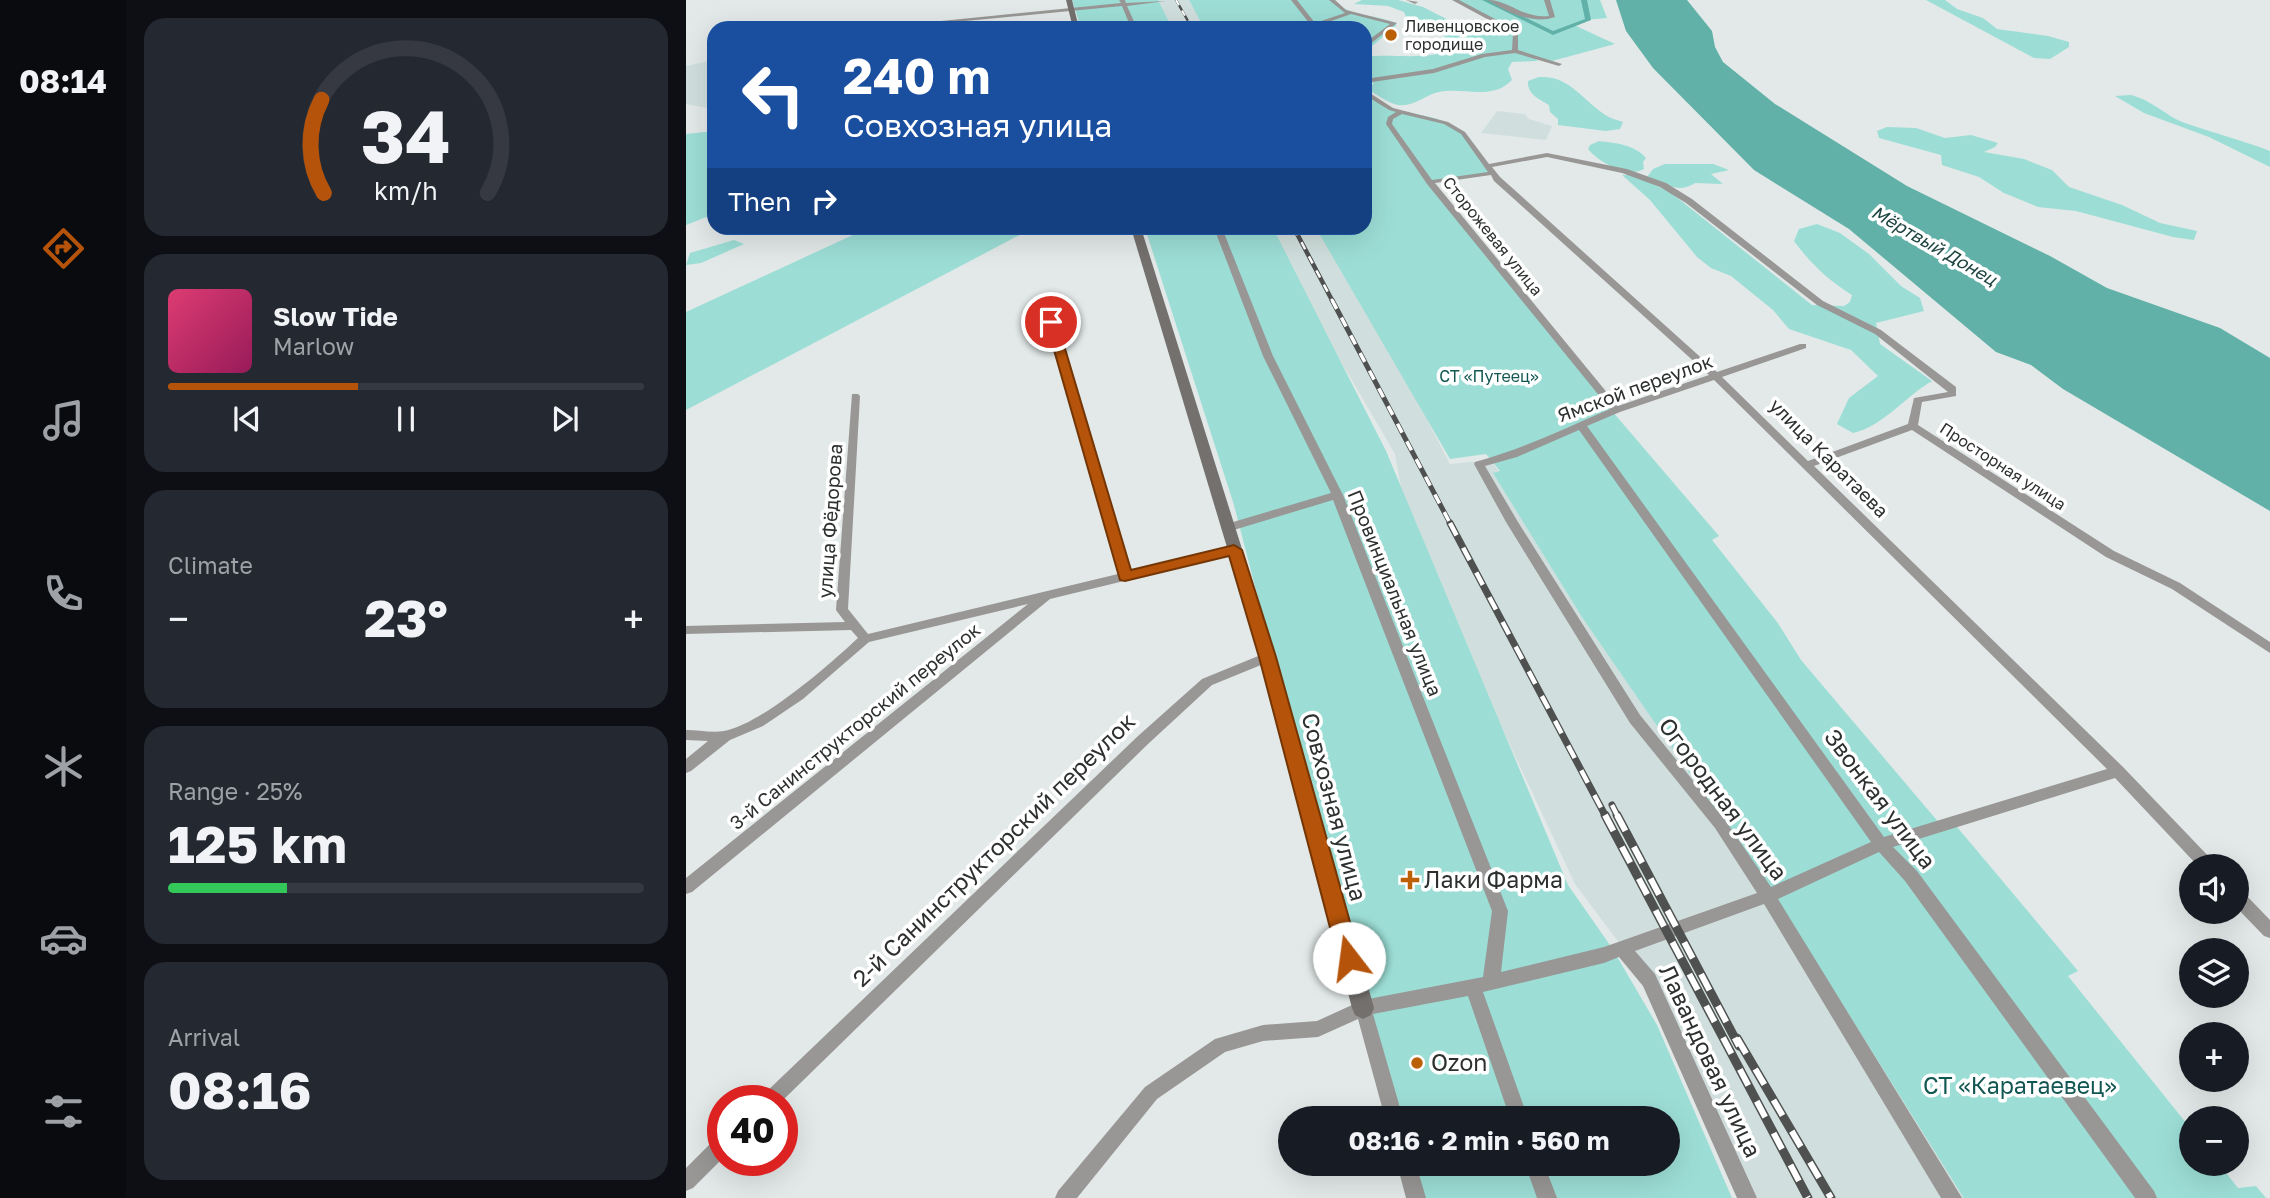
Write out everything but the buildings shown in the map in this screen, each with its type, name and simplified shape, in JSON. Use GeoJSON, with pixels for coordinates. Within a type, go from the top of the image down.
{"type":"FeatureCollection","features":[{"type":"Feature","properties":{"kind":"street"},"geometry":{"type":"LineString","coordinates":[[1069,0],[1074,21]]}},
{"type":"Feature","properties":{"kind":"street"},"geometry":{"type":"LineString","coordinates":[[1294,0],[1310,21]]}},
{"type":"Feature","properties":{"kind":"street"},"geometry":{"type":"LineString","coordinates":[[1332,0],[1350,13],[1394,23],[1372,40]]}},
{"type":"Feature","properties":{"kind":"street"},"geometry":{"type":"LineString","coordinates":[[1455,0],[1516,32],[1515,51]]}},
{"type":"Feature","properties":{"kind":"street"},"geometry":{"type":"LineString","coordinates":[[1491,0],[1528,17],[1552,17],[1547,0]]}},
{"type":"Feature","properties":{"kind":"street"},"geometry":{"type":"LineString","coordinates":[[947,21],[1123,2],[1163,1]]}},
{"type":"Feature","properties":{"kind":"street"},"geometry":{"type":"LineString","coordinates":[[1123,2],[1131,21]]}},
{"type":"Feature","properties":{"kind":"street"},"geometry":{"type":"LineString","coordinates":[[1330,21],[1350,13]]}},
{"type":"Feature","properties":{"kind":"street"},"geometry":{"type":"LineString","coordinates":[[1372,80],[1434,71],[1484,55],[1515,51],[1559,64]]}},
{"type":"Feature","properties":{"kind":"street"},"geometry":{"type":"LineString","coordinates":[[1372,96],[1401,112]]}},
{"type":"Feature","properties":{"kind":"street","name":"улица Каратаева"},"geometry":{"type":"LineString","coordinates":[[1401,112],[1446,123],[1463,132],[1490,169],[1717,377],[2118,771],[2197,854]]}},
{"type":"Feature","properties":{"kind":"street","name":"Сторожевая улица"},"geometry":{"type":"LineString","coordinates":[[1401,112],[1390,118],[1389,124],[1430,182],[1616,410]]}},
{"type":"Feature","properties":{"kind":"street","name":"Просторная улица"},"geometry":{"type":"LineString","coordinates":[[1490,169],[1542,155],[1556,156],[1624,171],[1673,190],[1820,303],[1878,332],[1953,389],[1953,394],[1917,400],[1913,426],[2110,554],[2176,586],[2270,648]]}},
{"type":"Feature","properties":{"kind":"street"},"geometry":{"type":"LineString","coordinates":[[1430,182],[1490,169]]}},
{"type":"Feature","properties":{"kind":"street","name":"Совхозная улица"},"geometry":{"type":"LineString","coordinates":[[1138,235],[1268,657],[1391,1106]]}},
{"type":"Feature","properties":{"kind":"street","name":"Провинциальная улица"},"geometry":{"type":"LineString","coordinates":[[1220,235],[1268,356],[1337,495],[1500,911],[1491,982]]}},
{"type":"Feature","properties":{"kind":"street"},"geometry":{"type":"LineString","coordinates":[[1046,303],[1125,576]]}},
{"type":"Feature","properties":{"kind":"street","name":"Ямской переулок"},"geometry":{"type":"LineString","coordinates":[[1479,464],[1513,455],[1616,410],[1803,346]]}},
{"type":"Feature","properties":{"kind":"street","name":"улица Фёдорова"},"geometry":{"type":"LineString","coordinates":[[855,396],[842,610],[865,639]]}},
{"type":"Feature","properties":{"kind":"street","name":"Звонкая улица"},"geometry":{"type":"LineString","coordinates":[[1580,424],[1881,844],[1911,876],[2147,1198]]}},
{"type":"Feature","properties":{"kind":"street"},"geometry":{"type":"LineString","coordinates":[[1806,465],[1913,426]]}},
{"type":"Feature","properties":{"kind":"street","name":"Огородная улица"},"geometry":{"type":"LineString","coordinates":[[1479,464],[1512,522],[1635,719],[1720,824],[1768,896],[1952,1198]]}},
{"type":"Feature","properties":{"kind":"street"},"geometry":{"type":"LineString","coordinates":[[1227,528],[1337,495]]}},
{"type":"Feature","properties":{"kind":"street"},"geometry":{"type":"LineString","coordinates":[[686,766],[725,736],[761,720],[838,664],[865,639],[1234,550]]}},
{"type":"Feature","properties":{"kind":"street","name":"3-й Санинструкторский переулок"},"geometry":{"type":"LineString","coordinates":[[686,887],[1048,595]]}},
{"type":"Feature","properties":{"kind":"street"},"geometry":{"type":"LineString","coordinates":[[686,630],[855,626]]}},
{"type":"Feature","properties":{"kind":"street","name":"2-й Санинструкторский переулок"},"geometry":{"type":"LineString","coordinates":[[786,1085],[1133,749],[1207,682],[1268,657]]}},
{"type":"Feature","properties":{"kind":"street"},"geometry":{"type":"LineString","coordinates":[[686,735],[725,736]]}},
{"type":"Feature","properties":{"kind":"street"},"geometry":{"type":"LineString","coordinates":[[1065,1198],[1152,1093],[1221,1045],[1263,1033],[1318,1029],[1363,1008],[1473,987],[1604,956],[1768,896],[1881,844],[2118,771]]}},
{"type":"Feature","properties":{"kind":"street"},"geometry":{"type":"LineString","coordinates":[[2249,909],[2270,931]]}},
{"type":"Feature","properties":{"kind":"street","name":"Лавандовая улица"},"geometry":{"type":"LineString","coordinates":[[1623,948],[1649,980],[1747,1198]]}},
{"type":"Feature","properties":{"kind":"street"},"geometry":{"type":"LineString","coordinates":[[1473,987],[1515,1106]]}},
{"type":"Feature","properties":{"kind":"street"},"geometry":{"type":"LineString","coordinates":[[686,1181],[707,1161]]}},
{"type":"Feature","properties":{"kind":"street"},"geometry":{"type":"LineString","coordinates":[[1410,1176],[1416,1198]]}},
{"type":"Feature","properties":{"kind":"street"},"geometry":{"type":"LineString","coordinates":[[1539,1176],[1547,1198]]}},
{"type":"Feature","properties":{"kind":"shaded area"},"geometry":{"type":"Polygon","coordinates":[[[1154,0],[1189,0],[1201,21],[1164,21],[1154,0]]]}},
{"type":"Feature","properties":{"kind":"shaded area"},"geometry":{"type":"Polygon","coordinates":[[[707,62],[707,108],[686,104],[686,66],[707,62]]]}},
{"type":"Feature","properties":{"kind":"shaded area"},"geometry":{"type":"Polygon","coordinates":[[[1497,111],[1525,114],[1529,119],[1552,126],[1546,140],[1481,133],[1497,111]]]}},
{"type":"Feature","properties":{"kind":"shaded area"},"geometry":{"type":"Polygon","coordinates":[[[1267,235],[1322,235],[1411,389],[1450,464],[1491,460],[1768,880],[1965,1198],[1750,1198],[1640,971],[1575,884],[1408,527],[1395,454],[1267,235]]]}},
{"type":"Feature","properties":{"kind":"green space"},"geometry":{"type":"Polygon","coordinates":[[[1072,0],[1158,0],[1168,21],[1079,21],[1072,0]]]}},
{"type":"Feature","properties":{"kind":"green space"},"geometry":{"type":"Polygon","coordinates":[[[1189,0],[1333,0],[1346,10],[1388,20],[1396,23],[1396,26],[1372,46],[1372,21],[1200,21],[1189,0]]]}},
{"type":"Feature","properties":{"kind":"green space"},"geometry":{"type":"Polygon","coordinates":[[[1362,0],[1398,0],[1423,7],[1466,29],[1509,29],[1511,34],[1512,29],[1453,0],[1600,0],[1607,18],[1585,20],[1574,25],[1615,44],[1552,61],[1533,57],[1538,61],[1512,62],[1508,69],[1512,80],[1496,90],[1439,92],[1409,104],[1398,105],[1372,92],[1372,56],[1424,56],[1445,52],[1452,47],[1440,30],[1407,20],[1404,12],[1388,6],[1354,4],[1362,0]]]}},
{"type":"Feature","properties":{"kind":"green space"},"geometry":{"type":"Polygon","coordinates":[[[1926,0],[1945,0],[1957,9],[1983,18],[1997,29],[2048,36],[2069,42],[2069,47],[2050,59],[2034,58],[1926,0]]]}},
{"type":"Feature","properties":{"kind":"green space"},"geometry":{"type":"Polygon","coordinates":[[[1539,77],[1559,80],[1576,90],[1598,110],[1623,122],[1620,129],[1606,131],[1558,125],[1558,119],[1550,112],[1549,105],[1534,96],[1529,89],[1528,81],[1539,77]]]}},
{"type":"Feature","properties":{"kind":"green space","name":"СТ «Каратаевец»"},"geometry":{"type":"Polygon","coordinates":[[[1372,95],[1395,109],[1431,117],[1459,129],[1494,172],[1430,182],[1606,394],[1617,403],[1613,405],[1612,411],[1719,536],[1712,540],[1777,622],[1801,660],[1940,824],[1952,821],[2078,971],[2068,976],[2179,1114],[2179,1176],[2228,1176],[2238,1188],[2256,1186],[2266,1198],[1964,1198],[1779,903],[1582,617],[1493,473],[1500,471],[1486,454],[1450,459],[1320,235],[1372,235],[1372,95]]]}},
{"type":"Feature","properties":{"kind":"green space"},"geometry":{"type":"Polygon","coordinates":[[[2131,95],[2185,123],[2270,151],[2270,167],[2209,137],[2144,113],[2115,96],[2131,95]]]}},
{"type":"Feature","properties":{"kind":"green space"},"geometry":{"type":"Polygon","coordinates":[[[1887,127],[1916,128],[1945,138],[1971,135],[1998,143],[1984,152],[2024,159],[2052,170],[2069,187],[2122,205],[2160,223],[2197,231],[2194,240],[2076,211],[2038,207],[2004,193],[1979,177],[1942,165],[1941,155],[1879,138],[1877,131],[1887,127]]]}},
{"type":"Feature","properties":{"kind":"green space"},"geometry":{"type":"Polygon","coordinates":[[[707,132],[707,217],[686,225],[686,134],[707,132]]]}},
{"type":"Feature","properties":{"kind":"green space"},"geometry":{"type":"Polygon","coordinates":[[[1599,141],[1637,150],[1646,158],[1643,162],[1644,169],[1630,172],[1606,164],[1588,149],[1599,141]]]}},
{"type":"Feature","properties":{"kind":"green space"},"geometry":{"type":"Polygon","coordinates":[[[1665,164],[1713,164],[1729,170],[1711,174],[1723,184],[1695,183],[1677,188],[1647,177],[1653,169],[1665,164]]]}},
{"type":"Feature","properties":{"kind":"green space"},"geometry":{"type":"Polygon","coordinates":[[[1622,175],[1633,175],[1670,192],[1812,305],[1844,306],[1850,302],[1852,295],[1820,271],[1794,241],[1799,229],[1817,224],[1840,233],[1869,254],[1901,286],[1920,298],[1924,311],[1876,323],[1880,344],[1932,381],[1864,430],[1853,433],[1837,424],[1849,398],[1878,376],[1851,350],[1789,329],[1773,310],[1731,276],[1711,268],[1697,257],[1650,200],[1622,175]]]}},
{"type":"Feature","properties":{"kind":"green space"},"geometry":{"type":"Polygon","coordinates":[[[853,235],[1020,235],[686,410],[686,312],[853,235]]]}},
{"type":"Feature","properties":{"kind":"green space"},"geometry":{"type":"Polygon","coordinates":[[[1147,235],[1277,235],[1386,451],[1568,885],[1612,948],[1657,1025],[1732,1198],[1425,1198],[1418,1176],[1680,1176],[1680,1106],[1396,1106],[1359,989],[1234,505],[1147,235]]]}},
{"type":"Feature","properties":{"kind":"green space"},"geometry":{"type":"Polygon","coordinates":[[[734,240],[744,244],[701,263],[686,265],[690,253],[734,240]]]}},
{"type":"Feature","properties":{"kind":"water","name":"Мёртвый Донец"},"geometry":{"type":"Polygon","coordinates":[[[1616,0],[1687,0],[1712,31],[1715,47],[1723,62],[1775,104],[1907,186],[2050,256],[2107,288],[2220,328],[2270,358],[2270,511],[2063,389],[2031,365],[1996,352],[1849,229],[1754,170],[1653,68],[1626,31],[1616,0]]]}},
{"type":"Feature","properties":{"kind":"waterway"},"geometry":{"type":"LineString","coordinates":[[1485,0],[1553,33],[1588,20],[1584,0]]}},
{"type":"Feature","properties":{"kind":"railway"},"geometry":{"type":"LineString","coordinates":[[1176,0],[1188,21]]}},
{"type":"Feature","properties":{"kind":"railway"},"geometry":{"type":"LineString","coordinates":[[1298,235],[1333,302]]}},
{"type":"Feature","properties":{"kind":"railway"},"geometry":{"type":"LineString","coordinates":[[1332,300],[1451,525]]}},
{"type":"Feature","properties":{"kind":"railway"},"geometry":{"type":"LineString","coordinates":[[1450,523],[1606,817]]}},
{"type":"Feature","properties":{"kind":"railway"},"geometry":{"type":"LineString","coordinates":[[1612,805],[1617,815]]}},
{"type":"Feature","properties":{"kind":"railway"},"geometry":{"type":"LineString","coordinates":[[1605,815],[1808,1198]]}},
{"type":"Feature","properties":{"kind":"railway"},"geometry":{"type":"LineString","coordinates":[[1617,815],[1739,1046]]}},
{"type":"Feature","properties":{"kind":"railway"},"geometry":{"type":"LineString","coordinates":[[1737,1038],[1831,1198]]}},
{"type":"Feature","properties":{"kind":"place","name":"Ливенцовское городище"},"geometry":{"type":"Point","coordinates":[1391,35]}},
{"type":"Feature","properties":{"kind":"place","name":"Лаки Фарма"},"geometry":{"type":"Point","coordinates":[1410,880]}},
{"type":"Feature","properties":{"kind":"place","name":"Ozon"},"geometry":{"type":"Point","coordinates":[1417,1063]}},
{"type":"Feature","properties":{"kind":"route"},"geometry":{"type":"LineString","coordinates":[[1051,322],[1125,576],[1234,550],[1268,657],[1349,958]]}},
{"type":"Feature","properties":{"kind":"park label","name":"СТ «Путеец»"},"geometry":{"type":"Point","coordinates":[1489,376]}}]}
